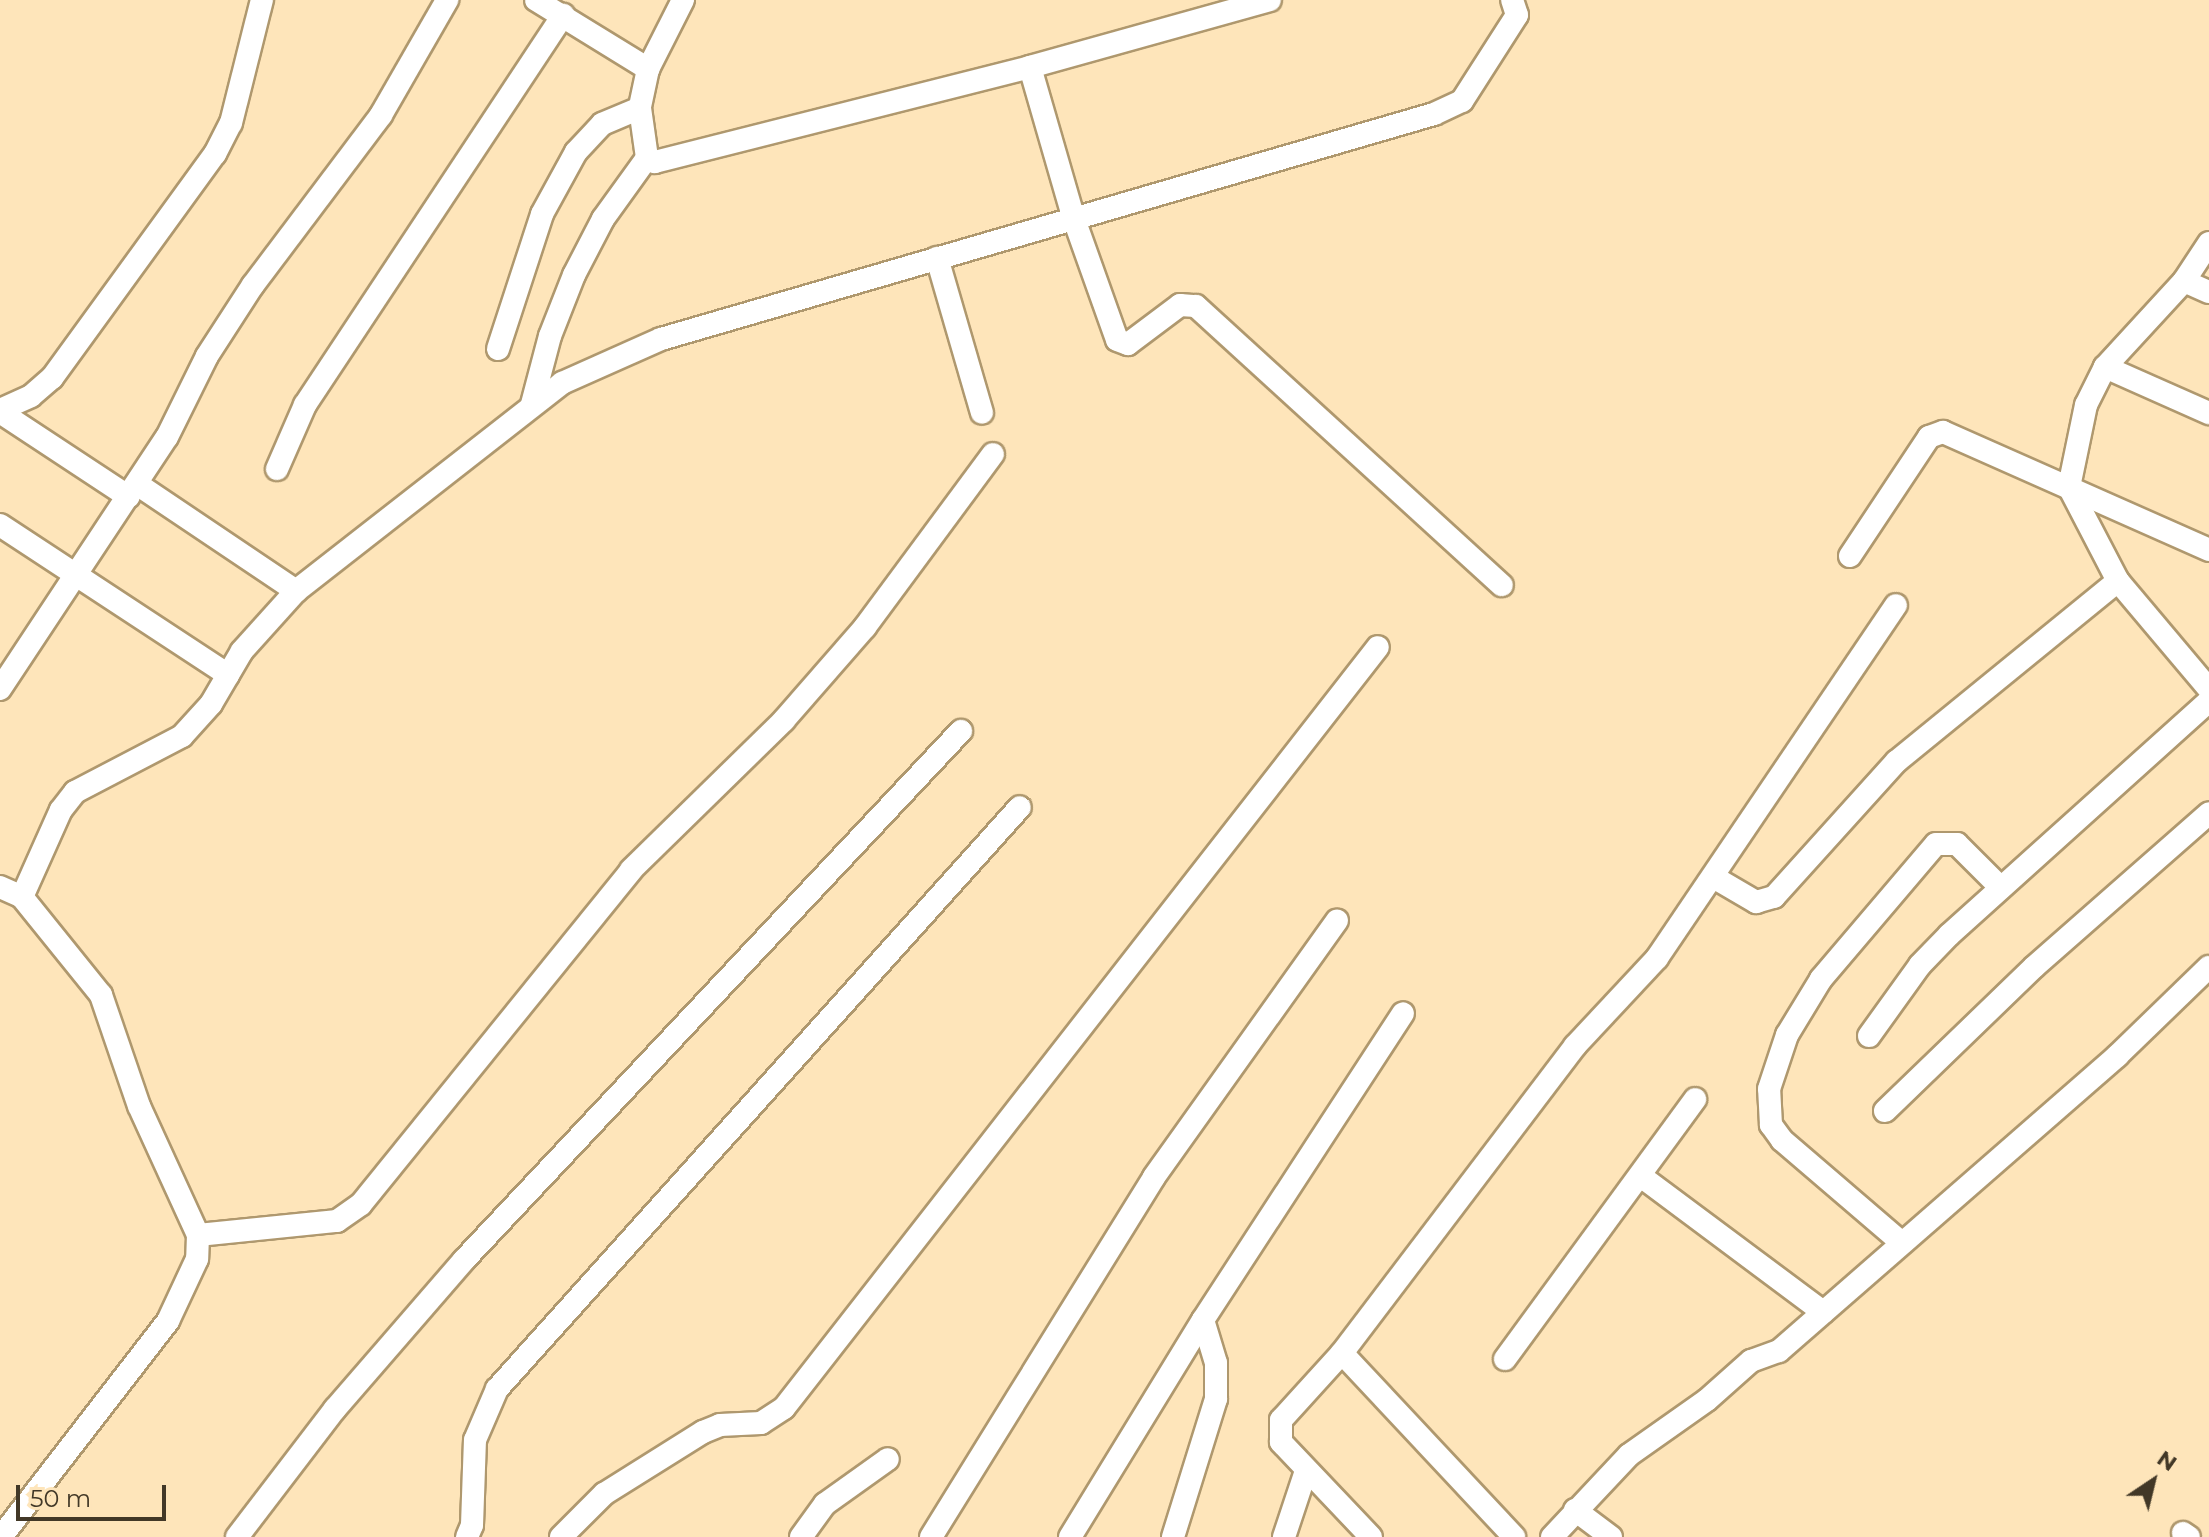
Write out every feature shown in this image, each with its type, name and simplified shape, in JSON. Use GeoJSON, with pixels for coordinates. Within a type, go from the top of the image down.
{"type":"FeatureCollection","features":[{"type":"Feature","properties":{"kind":"street"},"geometry":{"type":"LineString","coordinates":[[0,411],[31,396],[52,378],[215,154],[231,123],[262,0]]}},
{"type":"Feature","properties":{"kind":"street"},"geometry":{"type":"LineString","coordinates":[[0,689],[167,437],[207,356],[253,285],[381,115],[447,0]]}},
{"type":"Feature","properties":{"kind":"street"},"geometry":{"type":"LineString","coordinates":[[536,0],[648,69]]}},
{"type":"Feature","properties":{"kind":"street"},"geometry":{"type":"LineString","coordinates":[[532,404],[550,336],[574,275],[603,219],[647,158],[640,108],[648,69],[683,0]]}},
{"type":"Feature","properties":{"kind":"street"},"geometry":{"type":"LineString","coordinates":[[647,158],[663,163],[1030,67],[1270,0]]}},
{"type":"Feature","properties":{"kind":"street"},"geometry":{"type":"LineString","coordinates":[[22,897],[61,810],[75,792],[182,736],[211,704],[228,675],[296,591],[532,404],[608,359],[648,344],[1434,114],[1462,101],[1517,15],[1512,0]]}},
{"type":"Feature","properties":{"kind":"street"},"geometry":{"type":"LineString","coordinates":[[277,469],[305,405],[563,15]]}},
{"type":"Feature","properties":{"kind":"street"},"geometry":{"type":"LineString","coordinates":[[1030,67],[1074,219],[1122,345],[1180,305],[1196,306],[1502,585]]}},
{"type":"Feature","properties":{"kind":"street"},"geometry":{"type":"LineString","coordinates":[[498,349],[542,214],[576,152],[602,124],[640,108]]}},
{"type":"Feature","properties":{"kind":"street"},"geometry":{"type":"LineString","coordinates":[[2209,243],[2184,281],[2105,367],[2086,405],[2069,487],[2118,581],[2209,689]]}},
{"type":"Feature","properties":{"kind":"street"},"geometry":{"type":"LineString","coordinates":[[937,258],[982,413]]}},
{"type":"Feature","properties":{"kind":"street"},"geometry":{"type":"LineString","coordinates":[[2184,281],[2209,292]]}},
{"type":"Feature","properties":{"kind":"street"},"geometry":{"type":"LineString","coordinates":[[2105,367],[2209,413]]}},
{"type":"Feature","properties":{"kind":"street"},"geometry":{"type":"LineString","coordinates":[[0,411],[296,591]]}},
{"type":"Feature","properties":{"kind":"street"},"geometry":{"type":"LineString","coordinates":[[1850,556],[1935,433],[2069,487],[2209,550]]}},
{"type":"Feature","properties":{"kind":"street"},"geometry":{"type":"LineString","coordinates":[[198,1235],[337,1221],[361,1204],[631,870],[784,720],[865,627],[993,454]]}},
{"type":"Feature","properties":{"kind":"street"},"geometry":{"type":"LineString","coordinates":[[0,525],[228,675]]}},
{"type":"Feature","properties":{"kind":"street"},"geometry":{"type":"LineString","coordinates":[[1715,878],[1756,902],[1774,897],[1897,761],[2118,581]]}},
{"type":"Feature","properties":{"kind":"street"},"geometry":{"type":"LineString","coordinates":[[1371,1537],[1281,1442],[1281,1420],[1342,1353],[1575,1046],[1657,958],[1715,878],[1896,605]]}},
{"type":"Feature","properties":{"kind":"street"},"geometry":{"type":"LineString","coordinates":[[561,1537],[604,1494],[703,1432],[720,1425],[761,1423],[784,1408],[1378,647]]}},
{"type":"Feature","properties":{"kind":"street"},"geometry":{"type":"LineString","coordinates":[[1869,1036],[1920,965],[2209,701]]}},
{"type":"Feature","properties":{"kind":"street"},"geometry":{"type":"LineString","coordinates":[[237,1537],[335,1409],[464,1260],[961,731]]}},
{"type":"Feature","properties":{"kind":"street"},"geometry":{"type":"LineString","coordinates":[[467,1537],[472,1525],[475,1440],[497,1389],[1020,807]]}},
{"type":"Feature","properties":{"kind":"street"},"geometry":{"type":"LineString","coordinates":[[1885,1111],[2034,967],[2209,813]]}},
{"type":"Feature","properties":{"kind":"street"},"geometry":{"type":"LineString","coordinates":[[1902,1243],[1782,1140],[1771,1125],[1769,1089],[1787,1035],[1821,979],[1936,844],[1957,844],[2001,888]]}},
{"type":"Feature","properties":{"kind":"street"},"geometry":{"type":"LineString","coordinates":[[0,887],[22,897],[101,995],[139,1106],[198,1235],[197,1259],[168,1321],[1,1537]]}},
{"type":"Feature","properties":{"kind":"street"},"geometry":{"type":"LineString","coordinates":[[931,1537],[1154,1177],[1337,920]]}},
{"type":"Feature","properties":{"kind":"street"},"geometry":{"type":"LineString","coordinates":[[1552,1537],[1629,1455],[1707,1400],[1751,1361],[1779,1351],[2117,1056],[2209,967]]}},
{"type":"Feature","properties":{"kind":"street"},"geometry":{"type":"LineString","coordinates":[[1070,1537],[1203,1320],[1403,1013]]}},
{"type":"Feature","properties":{"kind":"street"},"geometry":{"type":"LineString","coordinates":[[1505,1359],[1642,1177],[1695,1099]]}},
{"type":"Feature","properties":{"kind":"street"},"geometry":{"type":"LineString","coordinates":[[1642,1177],[1823,1312]]}},
{"type":"Feature","properties":{"kind":"street"},"geometry":{"type":"LineString","coordinates":[[1173,1537],[1216,1399],[1216,1363],[1203,1320]]}},
{"type":"Feature","properties":{"kind":"street"},"geometry":{"type":"LineString","coordinates":[[1342,1353],[1514,1537]]}},
{"type":"Feature","properties":{"kind":"street"},"geometry":{"type":"LineString","coordinates":[[801,1537],[825,1504],[888,1459]]}},
{"type":"Feature","properties":{"kind":"street"},"geometry":{"type":"LineString","coordinates":[[1284,1537],[1306,1471]]}},
{"type":"Feature","properties":{"kind":"street"},"geometry":{"type":"LineString","coordinates":[[1575,1510],[1611,1537]]}}]}
